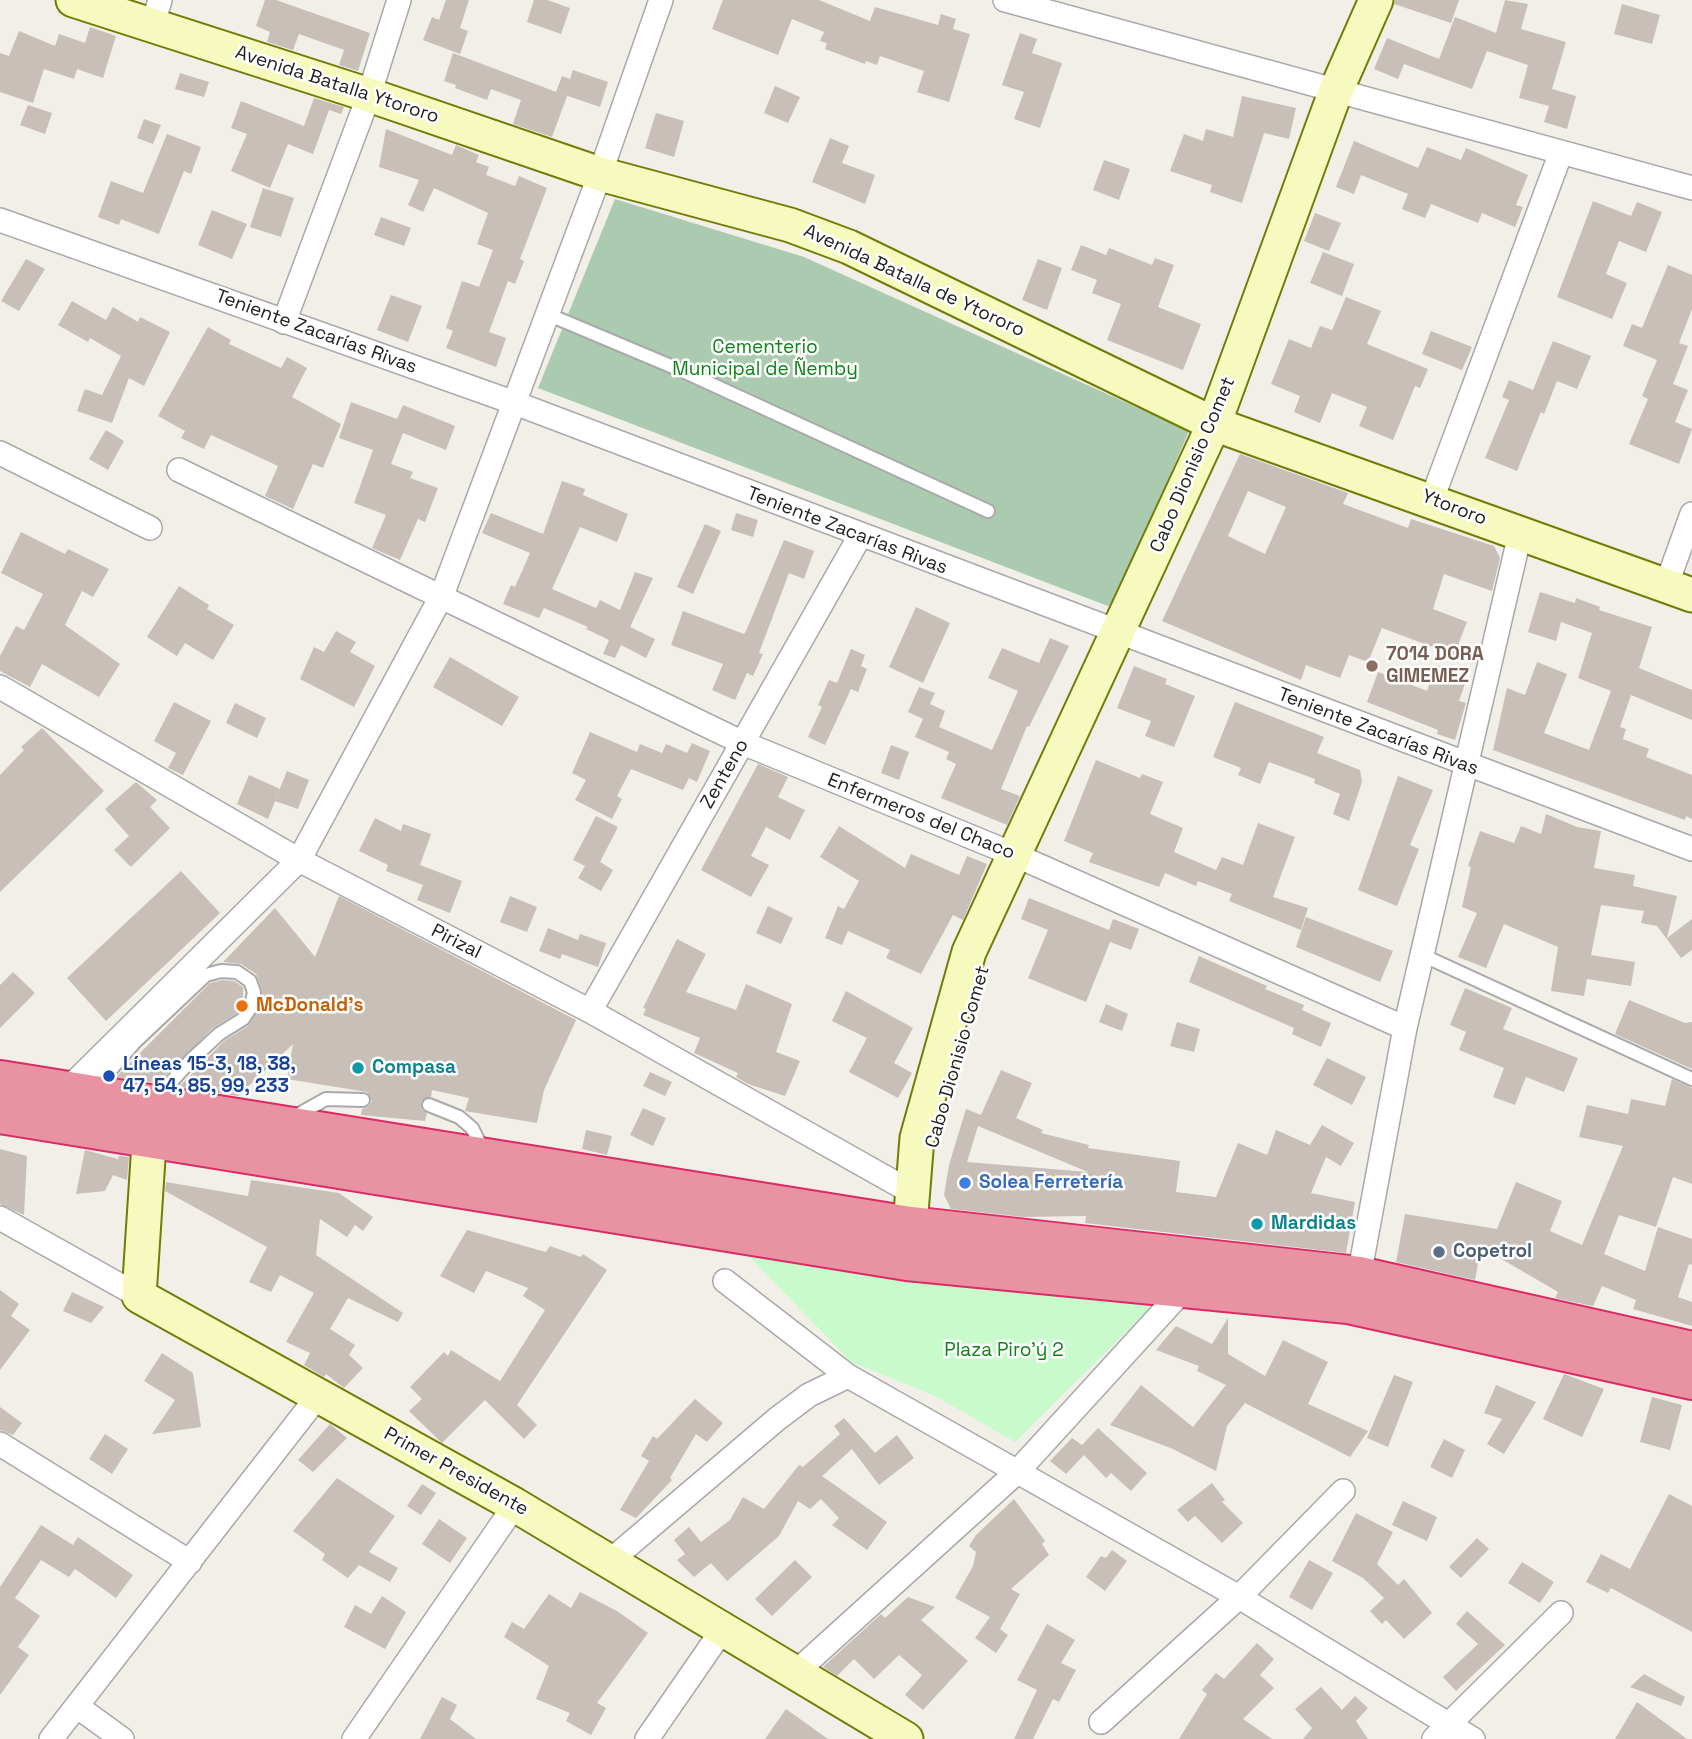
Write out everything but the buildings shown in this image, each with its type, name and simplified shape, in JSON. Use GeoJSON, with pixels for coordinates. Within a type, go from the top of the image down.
{"type":"FeatureCollection","features":[{"type":"Feature","properties":{"kind":"highway"},"geometry":{"type":"LineString","coordinates":[[0,1080],[77,1093],[150,1121],[502,1172],[911,1217],[1359,1276],[1692,1351]]}},
{"type":"Feature","properties":{"kind":"highway"},"geometry":{"type":"LineString","coordinates":[[0,1114],[283,1125],[502,1172]]}},
{"type":"Feature","properties":{"kind":"highway"},"geometry":{"type":"LineString","coordinates":[[911,1217],[1185,1288],[1348,1304],[1692,1380]]}},
{"type":"Feature","properties":{"kind":"street","name":"Avenida Batalla Ytororo"},"geometry":{"type":"LineString","coordinates":[[73,0],[157,12],[369,94],[600,174]]}},
{"type":"Feature","properties":{"kind":"street"},"geometry":{"type":"LineString","coordinates":[[284,322],[369,94],[399,0]]}},
{"type":"Feature","properties":{"kind":"street"},"geometry":{"type":"LineString","coordinates":[[77,1093],[299,860],[442,595],[600,174],[661,0]]}},
{"type":"Feature","properties":{"kind":"street"},"geometry":{"type":"LineString","coordinates":[[1005,0],[1560,155],[1692,188]]}},
{"type":"Feature","properties":{"kind":"street","name":"Cabo Dionisio Comet"},"geometry":{"type":"LineString","coordinates":[[911,1217],[937,1143],[984,972],[987,959],[985,920],[1214,424],[1335,93],[1376,0]]}},
{"type":"Feature","properties":{"kind":"street"},"geometry":{"type":"LineString","coordinates":[[1432,499],[1560,155]]}},
{"type":"Feature","properties":{"kind":"street","name":"Avenida Batalla de Ytororo"},"geometry":{"type":"LineString","coordinates":[[600,174],[790,225],[849,247],[1214,424]]}},
{"type":"Feature","properties":{"kind":"street","name":"Teniente Zacarías Rivas"},"geometry":{"type":"LineString","coordinates":[[0,220],[114,258],[284,322],[515,403],[860,536],[1692,849]]}},
{"type":"Feature","properties":{"kind":"street","name":"Ytororo"},"geometry":{"type":"LineString","coordinates":[[1214,424],[1432,499],[1679,591]]}},
{"type":"Feature","properties":{"kind":"street"},"geometry":{"type":"LineString","coordinates":[[0,453],[150,528]]}},
{"type":"Feature","properties":{"kind":"street","name":"Enfermeros del Chaco"},"geometry":{"type":"LineString","coordinates":[[179,470],[743,743],[1015,855],[1405,1028]]}},
{"type":"Feature","properties":{"kind":"street"},"geometry":{"type":"LineString","coordinates":[[1679,591],[1692,514]]}},
{"type":"Feature","properties":{"kind":"street"},"geometry":{"type":"LineString","coordinates":[[1359,1276],[1405,1028],[1520,534]]}},
{"type":"Feature","properties":{"kind":"street","name":"Zenteno"},"geometry":{"type":"LineString","coordinates":[[590,1011],[860,536]]}},
{"type":"Feature","properties":{"kind":"street","name":"Pirizal"},"geometry":{"type":"LineString","coordinates":[[0,687],[299,860],[590,1011],[911,1217]]}},
{"type":"Feature","properties":{"kind":"street"},"geometry":{"type":"LineString","coordinates":[[139,1296],[150,1121]]}},
{"type":"Feature","properties":{"kind":"street","name":"Primer Presidente"},"geometry":{"type":"LineString","coordinates":[[0,1218],[515,1505],[906,1739]]}},
{"type":"Feature","properties":{"kind":"street"},"geometry":{"type":"LineString","coordinates":[[725,1281],[848,1376],[1239,1597],[1442,1732],[1472,1739]]}},
{"type":"Feature","properties":{"kind":"street"},"geometry":{"type":"LineString","coordinates":[[795,1673],[1017,1472],[1185,1288]]}},
{"type":"Feature","properties":{"kind":"street"},"geometry":{"type":"LineString","coordinates":[[610,1561],[777,1419],[808,1395],[848,1376]]}},
{"type":"Feature","properties":{"kind":"street"},"geometry":{"type":"LineString","coordinates":[[51,1739],[318,1395]]}},
{"type":"Feature","properties":{"kind":"street"},"geometry":{"type":"LineString","coordinates":[[0,1444],[190,1562]]}},
{"type":"Feature","properties":{"kind":"street"},"geometry":{"type":"LineString","coordinates":[[1101,1722],[1239,1597],[1343,1490]]}},
{"type":"Feature","properties":{"kind":"street"},"geometry":{"type":"LineString","coordinates":[[354,1739],[515,1505]]}},
{"type":"Feature","properties":{"kind":"street"},"geometry":{"type":"LineString","coordinates":[[1442,1732],[1561,1613]]}},
{"type":"Feature","properties":{"kind":"street"},"geometry":{"type":"LineString","coordinates":[[647,1739],[723,1629]]}},
{"type":"Feature","properties":{"kind":"street"},"geometry":{"type":"LineString","coordinates":[[78,1707],[122,1739]]}},
{"type":"Feature","properties":{"kind":"lane"},"geometry":{"type":"LineString","coordinates":[[547,314],[685,372],[988,511]]}},
{"type":"Feature","properties":{"kind":"lane"},"geometry":{"type":"LineString","coordinates":[[1422,955],[1692,1079]]}},
{"type":"Feature","properties":{"kind":"lane"},"geometry":{"type":"LineString","coordinates":[[77,1093],[206,975],[221,971],[237,972],[250,981],[254,992],[251,1007],[243,1018],[219,1034],[191,1060],[150,1121]]}},
{"type":"Feature","properties":{"kind":"lane"},"geometry":{"type":"LineString","coordinates":[[283,1125],[326,1099],[363,1100]]}},
{"type":"Feature","properties":{"kind":"lane"},"geometry":{"type":"LineString","coordinates":[[429,1105],[459,1117],[472,1128],[502,1172]]}},
{"type":"Feature","properties":{"kind":"green space","name":"Cementerio Municipal de Ñemby"},"geometry":{"type":"Polygon","coordinates":[[[615,199],[804,257],[1189,431],[1113,608],[538,388],[615,199]]]}},
{"type":"Feature","properties":{"kind":"green space","name":"Plaza Piro'ý 2"},"geometry":{"type":"Polygon","coordinates":[[[743,1250],[1163,1295],[1015,1442],[937,1397],[850,1361],[743,1250]]]}},
{"type":"Feature","properties":{"kind":"place","name":"7014 DORA GIMEMEZ"},"geometry":{"type":"Point","coordinates":[1372,666]}},
{"type":"Feature","properties":{"kind":"place","name":"McDonald's"},"geometry":{"type":"Point","coordinates":[242,1006]}},
{"type":"Feature","properties":{"kind":"place","name":"Compasa"},"geometry":{"type":"Point","coordinates":[358,1068]}},
{"type":"Feature","properties":{"kind":"place","name":"Líneas 15-3, 18, 38, 47, 54, 85, 99, 233"},"geometry":{"type":"Point","coordinates":[109,1076]}},
{"type":"Feature","properties":{"kind":"place","name":"Solea Ferretería"},"geometry":{"type":"Point","coordinates":[965,1183]}},
{"type":"Feature","properties":{"kind":"place","name":"Mardidas"},"geometry":{"type":"Point","coordinates":[1257,1224]}},
{"type":"Feature","properties":{"kind":"place","name":"Copetrol"},"geometry":{"type":"Point","coordinates":[1439,1252]}}]}
